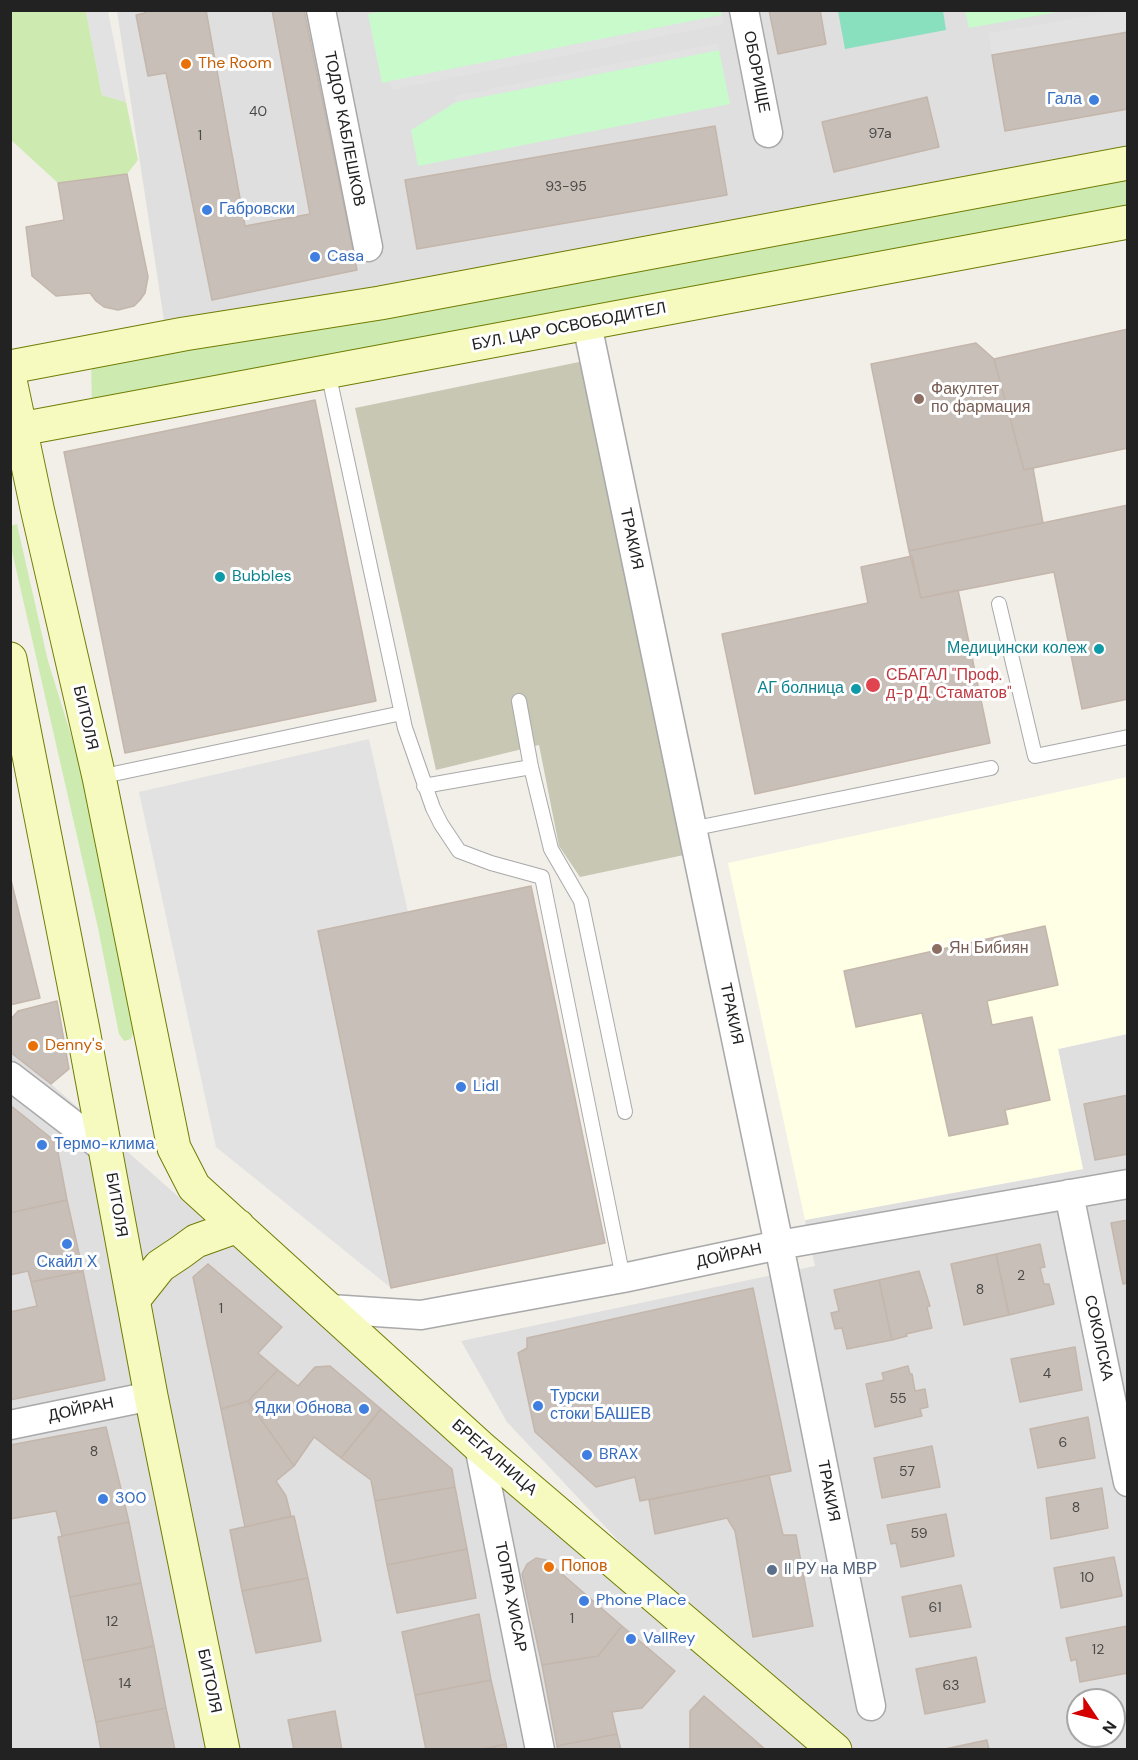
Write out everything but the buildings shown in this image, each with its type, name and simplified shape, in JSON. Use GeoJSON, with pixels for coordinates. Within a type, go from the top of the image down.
{"type":"FeatureCollection","features":[{"type":"Feature","properties":{"kind":"street","name":"ТОДОР КАБЛЕШКОВ"},"geometry":{"type":"LineString","coordinates":[[321,10],[368,247]]}},
{"type":"Feature","properties":{"kind":"street","name":"ОБОРИЩЕ"},"geometry":{"type":"LineString","coordinates":[[744,10],[768,133]]}},
{"type":"Feature","properties":{"kind":"street"},"geometry":{"type":"LineString","coordinates":[[10,367],[184,334],[380,303],[1128,163]]}},
{"type":"Feature","properties":{"kind":"street","name":"БУЛ. ЦАР ОСВОБОДИТЕЛ"},"geometry":{"type":"LineString","coordinates":[[16,430],[1128,222]]}},
{"type":"Feature","properties":{"kind":"street","name":"ТРАКИЯ"},"geometry":{"type":"LineString","coordinates":[[587,324],[779,1245],[871,1706]]}},
{"type":"Feature","properties":{"kind":"street","name":"БИТОЛЯ"},"geometry":{"type":"LineString","coordinates":[[10,380],[16,430],[33,490],[99,777],[174,1148]]}},
{"type":"Feature","properties":{"kind":"street","name":"БИТОЛЯ"},"geometry":{"type":"LineString","coordinates":[[10,659],[151,1396],[223,1749]]}},
{"type":"Feature","properties":{"kind":"street"},"geometry":{"type":"LineString","coordinates":[[10,1076],[105,1149]]}},
{"type":"Feature","properties":{"kind":"street","name":"БРЕГАЛНИЦА"},"geometry":{"type":"LineString","coordinates":[[174,1148],[195,1187],[479,1446],[835,1749]]}},
{"type":"Feature","properties":{"kind":"street","name":"ДОЙРАН"},"geometry":{"type":"LineString","coordinates":[[330,1309],[421,1315],[622,1278],[779,1245],[1128,1184]]}},
{"type":"Feature","properties":{"kind":"street","name":"СОКОЛСКА"},"geometry":{"type":"LineString","coordinates":[[1069,1194],[1128,1482]]}},
{"type":"Feature","properties":{"kind":"street"},"geometry":{"type":"LineString","coordinates":[[133,1300],[160,1266],[195,1241],[238,1226]]}},
{"type":"Feature","properties":{"kind":"street","name":"ДОЙРАН"},"geometry":{"type":"LineString","coordinates":[[10,1425],[151,1396]]}},
{"type":"Feature","properties":{"kind":"street","name":"ТОПРА ХИСАР"},"geometry":{"type":"LineString","coordinates":[[479,1446],[540,1749]]}},
{"type":"Feature","properties":{"kind":"lane"},"geometry":{"type":"LineString","coordinates":[[328,372],[405,728],[424,786],[441,824],[459,851],[491,863],[542,877],[622,1278]]}},
{"type":"Feature","properties":{"kind":"lane"},"geometry":{"type":"LineString","coordinates":[[999,604],[1035,756],[1128,737]]}},
{"type":"Feature","properties":{"kind":"lane"},"geometry":{"type":"LineString","coordinates":[[519,701],[550,849],[581,901],[625,1112]]}},
{"type":"Feature","properties":{"kind":"lane"},"geometry":{"type":"LineString","coordinates":[[99,777],[402,713]]}},
{"type":"Feature","properties":{"kind":"lane"},"geometry":{"type":"LineString","coordinates":[[424,786],[531,767]]}},
{"type":"Feature","properties":{"kind":"lane"},"geometry":{"type":"LineString","coordinates":[[692,829],[991,768]]}},
{"type":"Feature","properties":{"kind":"shaded area"},"geometry":{"type":"Polygon","coordinates":[[[86,11],[108,11],[126,102],[102,95],[86,11]]]}},
{"type":"Feature","properties":{"kind":"shaded area"},"geometry":{"type":"Polygon","coordinates":[[[117,11],[1127,11],[1127,157],[165,327],[117,11]]]}},
{"type":"Feature","properties":{"kind":"shaded area"},"geometry":{"type":"Polygon","coordinates":[[[1127,11],[1127,32],[992,55],[988,33],[1127,11]]]}},
{"type":"Feature","properties":{"kind":"shaded area"},"geometry":{"type":"Polygon","coordinates":[[[722,15],[724,24],[391,90],[390,81],[722,15]]]}},
{"type":"Feature","properties":{"kind":"shaded area"},"geometry":{"type":"Polygon","coordinates":[[[718,43],[719,50],[456,102],[455,96],[718,43]]]}},
{"type":"Feature","properties":{"kind":"shaded area"},"geometry":{"type":"Polygon","coordinates":[[[584,361],[684,855],[580,877],[559,846],[539,745],[436,770],[355,408],[584,361]]]}},
{"type":"Feature","properties":{"kind":"shaded area"},"geometry":{"type":"Polygon","coordinates":[[[369,739],[408,912],[318,931],[391,1288],[216,1147],[139,792],[369,739]]]}},
{"type":"Feature","properties":{"kind":"shaded area","name":"Ян Бибиян"},"geometry":{"type":"Polygon","coordinates":[[[1127,777],[1127,1034],[1058,1049],[1083,1169],[805,1220],[728,863],[1127,777]]]}},
{"type":"Feature","properties":{"kind":"shaded area"},"geometry":{"type":"Polygon","coordinates":[[[1127,1034],[1127,1749],[838,1749],[657,1582],[507,1422],[461,1341],[815,1266],[805,1220],[1083,1169],[1058,1049],[1127,1034]]]}},
{"type":"Feature","properties":{"kind":"shaded area"},"geometry":{"type":"Polygon","coordinates":[[[10,1052],[51,1084],[320,1322],[813,1749],[11,1749],[10,1052]]]}},
{"type":"Feature","properties":{"kind":"green space"},"geometry":{"type":"Polygon","coordinates":[[[721,10],[722,15],[382,83],[368,14],[383,11],[721,10]]]}},
{"type":"Feature","properties":{"kind":"green space"},"geometry":{"type":"Polygon","coordinates":[[[965,10],[1063,11],[969,28],[965,10]]]}},
{"type":"Feature","properties":{"kind":"green space"},"geometry":{"type":"Polygon","coordinates":[[[11,11],[86,11],[102,95],[126,102],[138,160],[127,174],[58,183],[11,140],[11,11]]]}},
{"type":"Feature","properties":{"kind":"green space"},"geometry":{"type":"Polygon","coordinates":[[[838,11],[943,11],[946,30],[845,49],[838,11]]]}},
{"type":"Feature","properties":{"kind":"green space"},"geometry":{"type":"Polygon","coordinates":[[[719,50],[730,104],[418,166],[411,130],[456,102],[719,50]]]}},
{"type":"Feature","properties":{"kind":"green space"},"geometry":{"type":"Polygon","coordinates":[[[1127,163],[1127,222],[92,416],[91,353],[1127,163]]]}},
{"type":"Feature","properties":{"kind":"green space"},"geometry":{"type":"Polygon","coordinates":[[[17,524],[48,661],[88,790],[134,1031],[131,1039],[124,1041],[119,1034],[98,928],[11,547],[10,526],[17,524]]]}},
{"type":"Feature","properties":{"kind":"place","name":"The Room"},"geometry":{"type":"Point","coordinates":[186,64]}},
{"type":"Feature","properties":{"kind":"place","name":"Гала"},"geometry":{"type":"Point","coordinates":[1094,100]}},
{"type":"Feature","properties":{"kind":"place","name":"Габровски"},"geometry":{"type":"Point","coordinates":[207,210]}},
{"type":"Feature","properties":{"kind":"place","name":"Casa"},"geometry":{"type":"Point","coordinates":[315,257]}},
{"type":"Feature","properties":{"kind":"place","name":"Факултет по фармация"},"geometry":{"type":"Point","coordinates":[919,399]}},
{"type":"Feature","properties":{"kind":"place","name":"Bubbles"},"geometry":{"type":"Point","coordinates":[220,577]}},
{"type":"Feature","properties":{"kind":"place","name":"Медицински колеж"},"geometry":{"type":"Point","coordinates":[1099,649]}},
{"type":"Feature","properties":{"kind":"place","name":"СБАГАЛ \"Проф. д-р Д. Стаматов\""},"geometry":{"type":"Point","coordinates":[873,685]}},
{"type":"Feature","properties":{"kind":"place","name":"АГ болница"},"geometry":{"type":"Point","coordinates":[856,689]}},
{"type":"Feature","properties":{"kind":"place","name":"Ян Бибиян"},"geometry":{"type":"Point","coordinates":[937,949]}},
{"type":"Feature","properties":{"kind":"place","name":"Denny's"},"geometry":{"type":"Point","coordinates":[33,1046]}},
{"type":"Feature","properties":{"kind":"place","name":"Lidl"},"geometry":{"type":"Point","coordinates":[461,1087]}},
{"type":"Feature","properties":{"kind":"place","name":"Термо-клима"},"geometry":{"type":"Point","coordinates":[42,1145]}},
{"type":"Feature","properties":{"kind":"place","name":"Скайл Х"},"geometry":{"type":"Point","coordinates":[67,1244]}},
{"type":"Feature","properties":{"kind":"place","name":"Турски стоки БАШЕВ"},"geometry":{"type":"Point","coordinates":[538,1406]}},
{"type":"Feature","properties":{"kind":"place","name":"Ядки Обнова"},"geometry":{"type":"Point","coordinates":[364,1409]}},
{"type":"Feature","properties":{"kind":"place","name":"BRAX"},"geometry":{"type":"Point","coordinates":[587,1455]}},
{"type":"Feature","properties":{"kind":"place","name":"300"},"geometry":{"type":"Point","coordinates":[103,1499]}},
{"type":"Feature","properties":{"kind":"place","name":"Попов"},"geometry":{"type":"Point","coordinates":[549,1567]}},
{"type":"Feature","properties":{"kind":"place","name":"II РУ на МВР"},"geometry":{"type":"Point","coordinates":[772,1570]}},
{"type":"Feature","properties":{"kind":"place","name":"Phone Place"},"geometry":{"type":"Point","coordinates":[584,1601]}},
{"type":"Feature","properties":{"kind":"place","name":"VallRey"},"geometry":{"type":"Point","coordinates":[631,1639]}}]}
